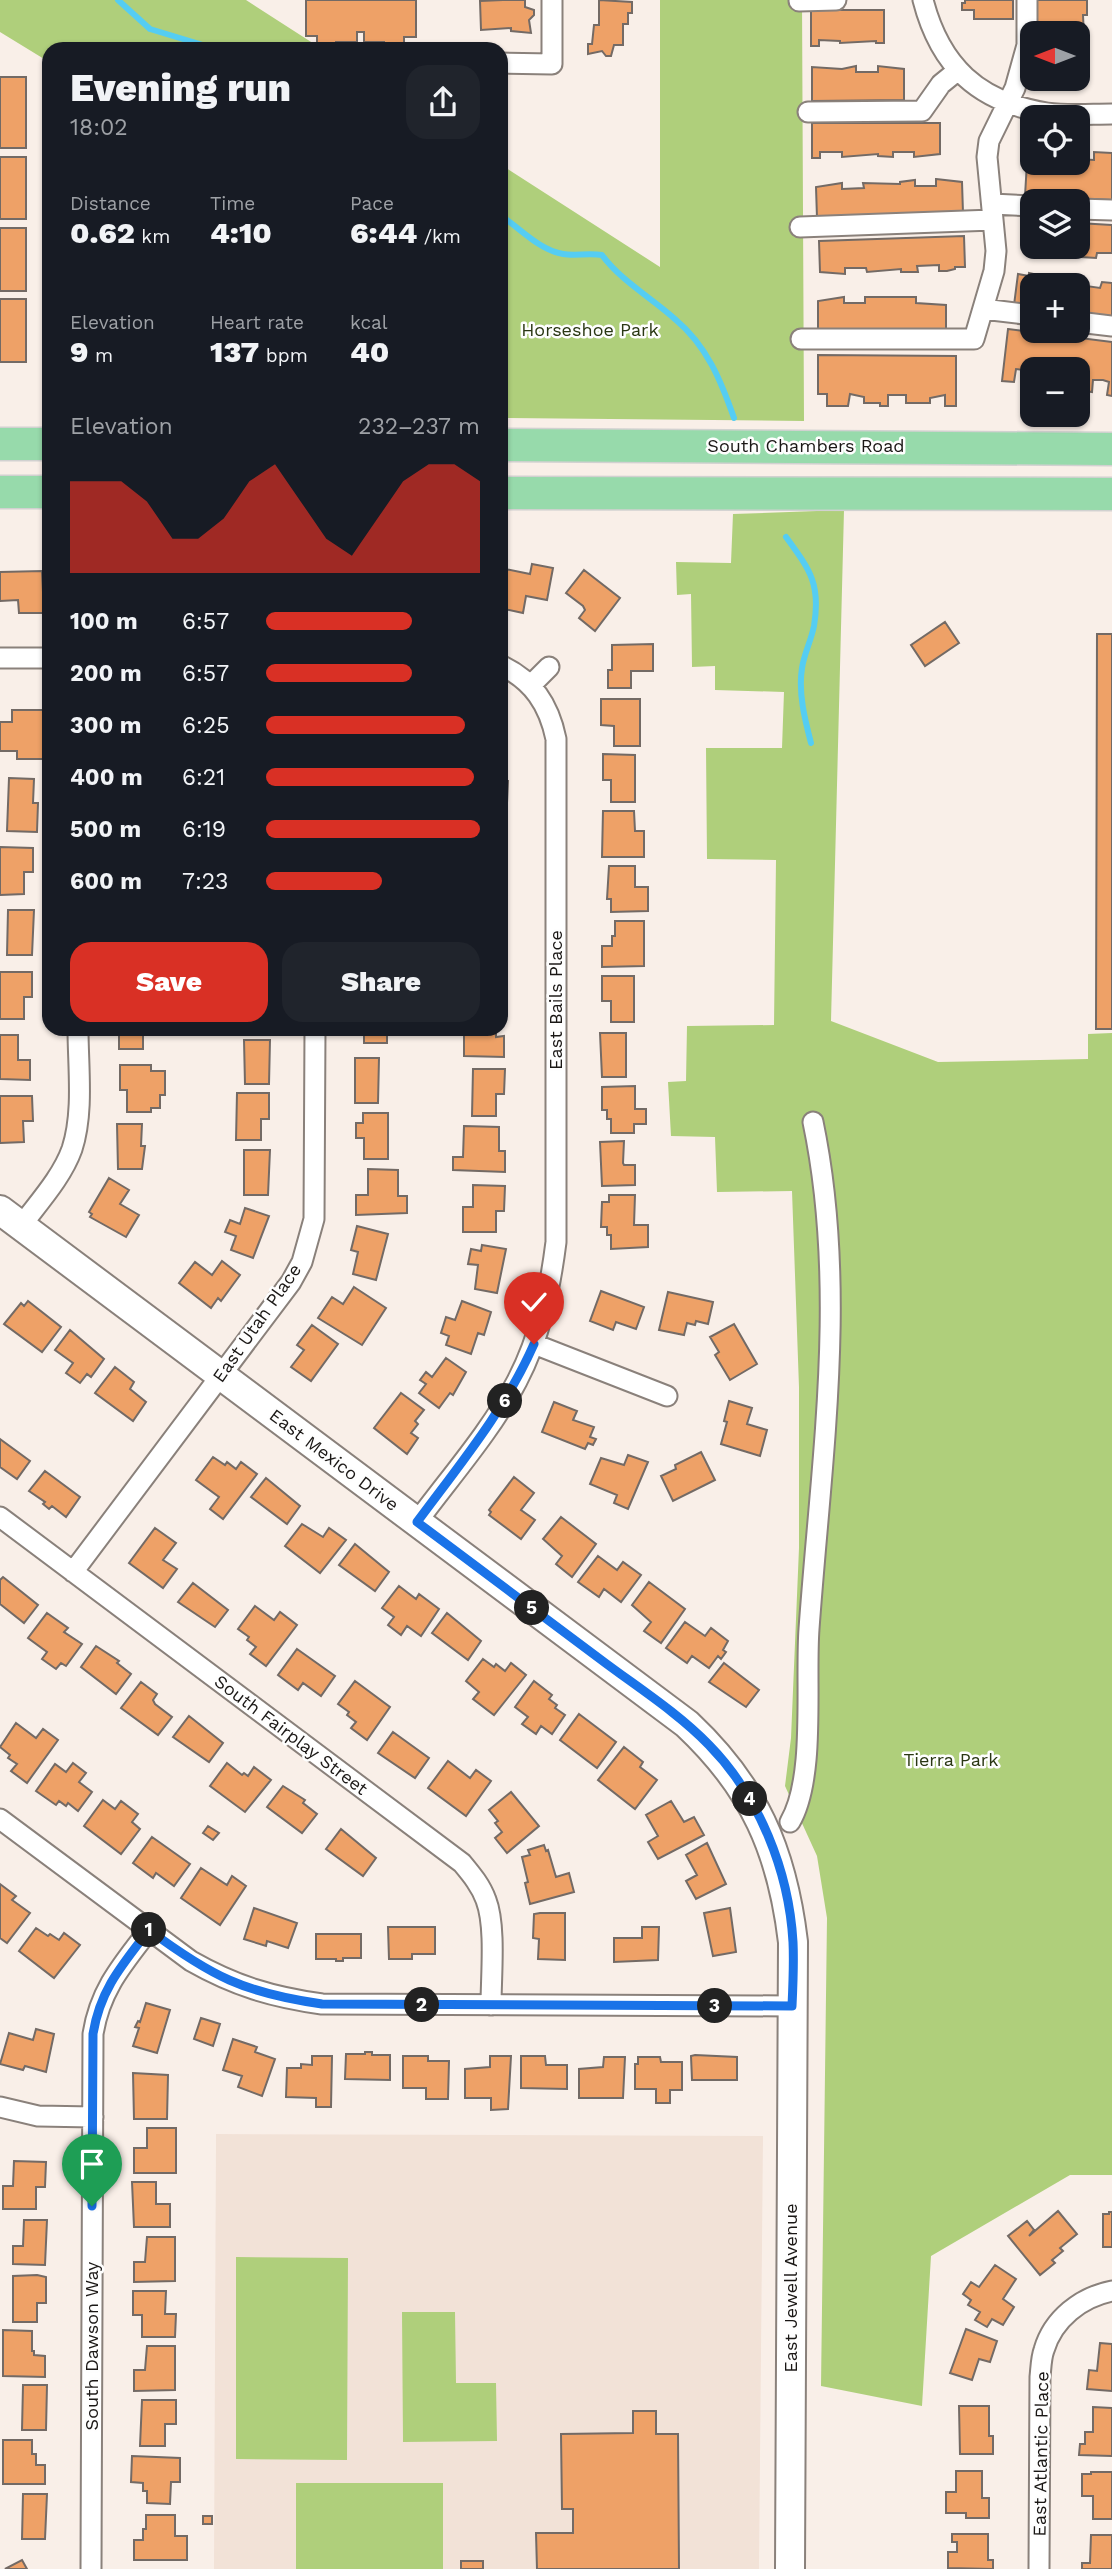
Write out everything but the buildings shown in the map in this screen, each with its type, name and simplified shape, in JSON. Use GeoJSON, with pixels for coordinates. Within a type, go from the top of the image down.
{"type":"FeatureCollection","features":[{"type":"Feature","properties":{"kind":"main road"},"geometry":{"type":"LineString","coordinates":[[0,444],[42,444]]}},
{"type":"Feature","properties":{"kind":"main road","name":"South Chambers Road"},"geometry":{"type":"LineString","coordinates":[[508,445],[1112,449]]}},
{"type":"Feature","properties":{"kind":"main road"},"geometry":{"type":"LineString","coordinates":[[0,492],[42,492]]}},
{"type":"Feature","properties":{"kind":"main road"},"geometry":{"type":"LineString","coordinates":[[508,493],[1112,494]]}},
{"type":"Feature","properties":{"kind":"street"},"geometry":{"type":"LineString","coordinates":[[508,63],[552,64],[552,0]]}},
{"type":"Feature","properties":{"kind":"street"},"geometry":{"type":"LineString","coordinates":[[799,1],[836,0]]}},
{"type":"Feature","properties":{"kind":"street"},"geometry":{"type":"LineString","coordinates":[[923,0],[938,44],[957,71],[976,88],[1007,103],[1049,114],[1112,114]]}},
{"type":"Feature","properties":{"kind":"street"},"geometry":{"type":"LineString","coordinates":[[801,339],[974,339],[994,271],[996,251],[987,157],[989,141],[1015,88],[1027,45],[1027,0]]}},
{"type":"Feature","properties":{"kind":"street"},"geometry":{"type":"LineString","coordinates":[[808,112],[922,111],[941,84],[957,71]]}},
{"type":"Feature","properties":{"kind":"street"},"geometry":{"type":"LineString","coordinates":[[800,227],[1020,208]]}},
{"type":"Feature","properties":{"kind":"street"},"geometry":{"type":"LineString","coordinates":[[1090,209],[1112,210]]}},
{"type":"Feature","properties":{"kind":"street"},"geometry":{"type":"LineString","coordinates":[[982,309],[1020,314]]}},
{"type":"Feature","properties":{"kind":"street"},"geometry":{"type":"LineString","coordinates":[[1090,323],[1112,326]]}},
{"type":"Feature","properties":{"kind":"street"},"geometry":{"type":"LineString","coordinates":[[0,658],[42,658]]}},
{"type":"Feature","properties":{"kind":"street"},"geometry":{"type":"LineString","coordinates":[[508,669],[531,685],[549,667]]}},
{"type":"Feature","properties":{"kind":"street","name":"East Bails Place"},"geometry":{"type":"LineString","coordinates":[[417,1522],[500,1411],[517,1381],[545,1311],[556,1242],[556,739],[545,703],[531,685]]}},
{"type":"Feature","properties":{"kind":"street"},"geometry":{"type":"LineString","coordinates":[[11,1218],[62,1170],[72,1149],[78,1113],[78,1036]]}},
{"type":"Feature","properties":{"kind":"street","name":"East Utah Place"},"geometry":{"type":"LineString","coordinates":[[74,1572],[290,1282],[302,1262],[309,1241],[315,1203],[315,1036]]}},
{"type":"Feature","properties":{"kind":"street"},"geometry":{"type":"LineString","coordinates":[[790,1822],[799,1803],[805,1770],[808,1631],[827,1413],[828,1250],[822,1173],[813,1122]]}},
{"type":"Feature","properties":{"kind":"street","name":"East Mexico Drive"},"geometry":{"type":"LineString","coordinates":[[11,1218],[687,1724],[729,1768],[747,1793],[764,1826],[788,1905],[793,1942],[792,2006]]}},
{"type":"Feature","properties":{"kind":"street"},"geometry":{"type":"LineString","coordinates":[[534,1344],[667,1396]]}},
{"type":"Feature","properties":{"kind":"street","name":"South Fairplay Street"},"geometry":{"type":"LineString","coordinates":[[0,1517],[462,1863],[477,1881],[489,1911],[491,2005]]}},
{"type":"Feature","properties":{"kind":"street"},"geometry":{"type":"LineString","coordinates":[[0,1819],[191,1961],[215,1975],[254,1991],[281,1998],[322,2004],[792,2006]]}},
{"type":"Feature","properties":{"kind":"street","name":"South Dawson Way"},"geometry":{"type":"LineString","coordinates":[[91,2569],[93,2034],[97,2011],[110,1982],[149,1930]]}},
{"type":"Feature","properties":{"kind":"street","name":"East Jewell Avenue"},"geometry":{"type":"LineString","coordinates":[[790,2569],[792,2006]]}},
{"type":"Feature","properties":{"kind":"street"},"geometry":{"type":"LineString","coordinates":[[0,2107],[38,2116],[93,2117]]}},
{"type":"Feature","properties":{"kind":"street","name":"East Atlantic Place"},"geometry":{"type":"LineString","coordinates":[[1039,2569],[1040,2377],[1044,2350],[1054,2329],[1066,2314],[1097,2294],[1112,2291]]}},
{"type":"Feature","properties":{"kind":"shaded area"},"geometry":{"type":"Polygon","coordinates":[[[216,2134],[763,2136],[759,2569],[214,2569],[216,2134]]]}},
{"type":"Feature","properties":{"kind":"green space"},"geometry":{"type":"Polygon","coordinates":[[[0,0],[246,0],[311,42],[42,42],[42,58],[0,32],[0,0]]]}},
{"type":"Feature","properties":{"kind":"green space","name":"Horseshoe Park"},"geometry":{"type":"Polygon","coordinates":[[[660,0],[802,0],[804,421],[508,418],[508,169],[660,267],[660,0]]]}},
{"type":"Feature","properties":{"kind":"green space","name":"Tierra Park"},"geometry":{"type":"Polygon","coordinates":[[[844,510],[831,1021],[938,1062],[1088,1059],[1088,1034],[1112,1033],[1112,2175],[1070,2175],[931,2256],[922,2406],[821,2386],[827,1918],[817,1856],[785,1786],[791,1738],[799,1548],[799,1387],[792,1191],[717,1192],[715,1137],[671,1136],[668,1082],[686,1081],[687,1026],[774,1025],[776,860],[707,859],[706,748],[782,748],[784,692],[715,690],[715,666],[692,667],[691,594],[677,595],[676,562],[731,563],[733,514],[844,510]]]}},
{"type":"Feature","properties":{"kind":"green space"},"geometry":{"type":"Polygon","coordinates":[[[236,2257],[348,2258],[347,2460],[236,2459],[236,2257]]]}},
{"type":"Feature","properties":{"kind":"green space"},"geometry":{"type":"Polygon","coordinates":[[[402,2312],[455,2312],[456,2383],[496,2383],[497,2441],[403,2442],[402,2312]]]}},
{"type":"Feature","properties":{"kind":"green space"},"geometry":{"type":"Polygon","coordinates":[[[296,2483],[443,2483],[443,2569],[296,2569],[296,2483]]]}},
{"type":"Feature","properties":{"kind":"waterway"},"geometry":{"type":"LineString","coordinates":[[118,0],[150,29],[193,42]]}},
{"type":"Feature","properties":{"kind":"waterway"},"geometry":{"type":"LineString","coordinates":[[508,221],[554,252],[567,255],[602,255],[618,273],[676,320],[696,341],[718,378],[734,418]]}},
{"type":"Feature","properties":{"kind":"waterway"},"geometry":{"type":"LineString","coordinates":[[786,537],[807,569],[815,588],[814,626],[801,677],[803,706],[811,743]]}},
{"type":"Feature","properties":{"kind":"route"},"geometry":{"type":"LineString","coordinates":[[92,2206],[93,2034],[97,2011],[115,1975],[149,1930],[215,1975],[254,1991],[322,2004],[792,2006],[793,1942],[788,1905],[777,1863],[764,1826],[747,1793],[729,1768],[687,1724],[417,1522],[500,1411],[534,1344]]}}]}
